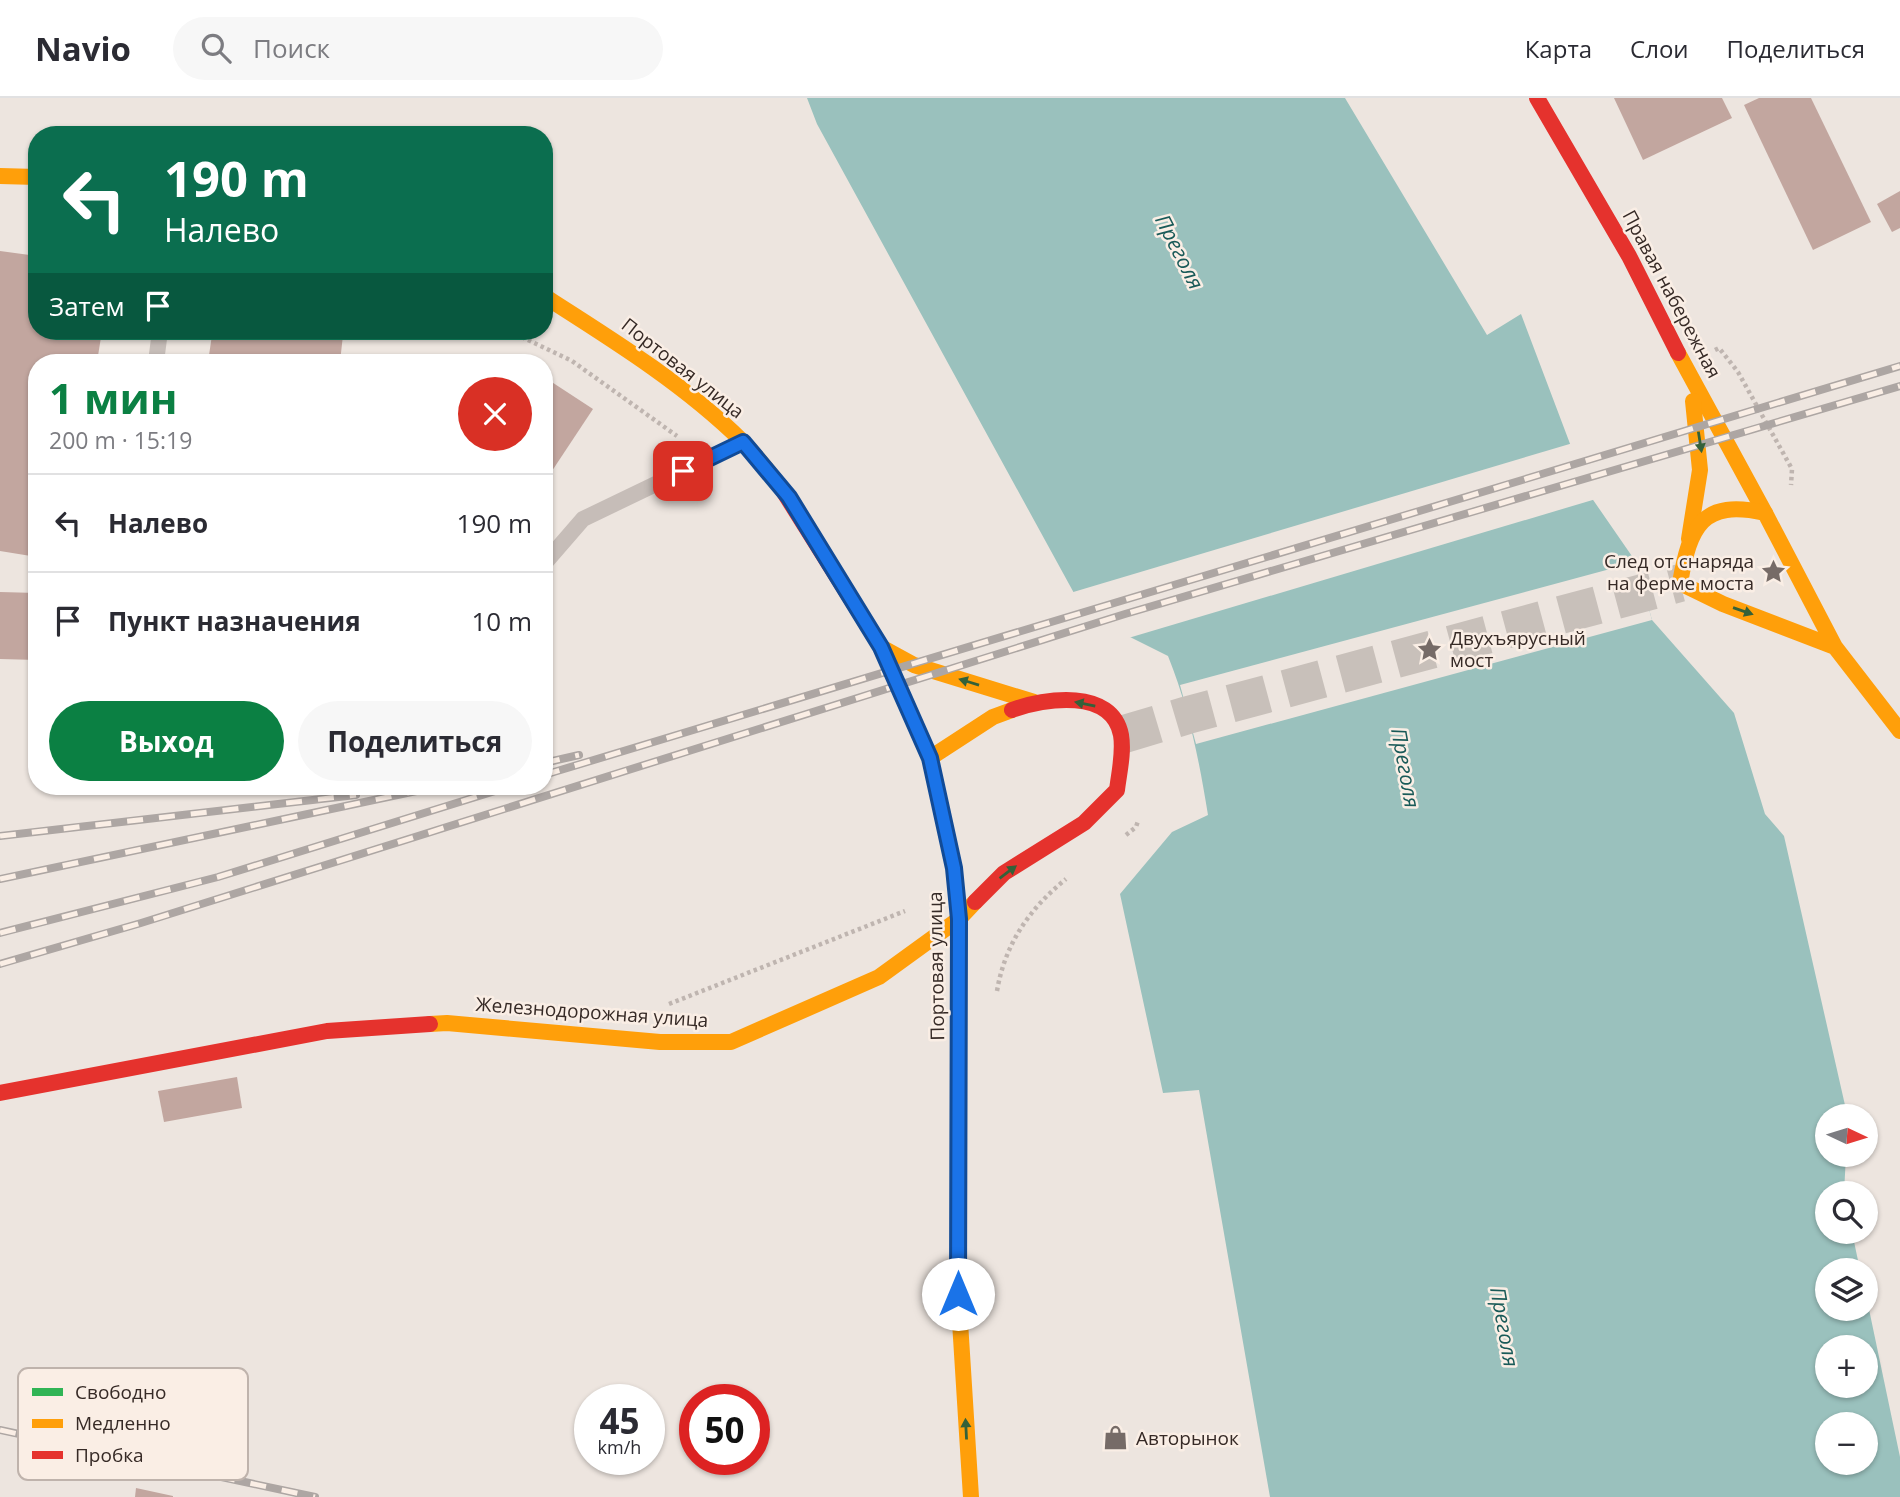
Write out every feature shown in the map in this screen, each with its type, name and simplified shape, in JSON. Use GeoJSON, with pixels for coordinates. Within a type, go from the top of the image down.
{"type":"FeatureCollection","features":[{"type":"Feature","properties":{"kind":"main road","name":"Правая набережная"},"geometry":{"type":"LineString","coordinates":[[1536,98],[1629,256],[1689,375],[1835,647],[1900,732]]}},
{"type":"Feature","properties":{"kind":"main road"},"geometry":{"type":"LineString","coordinates":[[0,176],[28,177]]}},
{"type":"Feature","properties":{"kind":"main road","name":"Портовая улица"},"geometry":{"type":"LineString","coordinates":[[553,302],[615,341],[681,389],[743,442],[789,497],[881,647],[930,758],[954,868],[959,919],[958,1320],[971,1497]]}},
{"type":"Feature","properties":{"kind":"main road"},"geometry":{"type":"LineString","coordinates":[[1689,375],[1702,454],[1700,496],[1681,583],[1723,604],[1835,647]]}},
{"type":"Feature","properties":{"kind":"main road"},"geometry":{"type":"LineString","coordinates":[[1689,539],[1700,523],[1717,510],[1744,506],[1765,513]]}},
{"type":"Feature","properties":{"kind":"main road","name":"Железнодорожная улица"},"geometry":{"type":"LineString","coordinates":[[881,647],[914,665],[1034,702]]}},
{"type":"Feature","properties":{"kind":"main road","name":"Железнодорожная улица"},"geometry":{"type":"LineString","coordinates":[[0,1093],[340,1030],[447,1023],[660,1042],[731,1042],[879,977],[959,919],[1003,873],[1084,823],[1116,790],[1121,762],[1121,736],[1116,723],[1103,707],[1065,699],[1034,702],[993,717],[930,758]]}},
{"type":"Feature","properties":{"kind":"lane"},"geometry":{"type":"LineString","coordinates":[[553,554],[583,519],[743,442]]}},
{"type":"Feature","properties":{"kind":"path"},"geometry":{"type":"LineString","coordinates":[[528,340],[572,361],[708,459]]}},
{"type":"Feature","properties":{"kind":"path"},"geometry":{"type":"LineString","coordinates":[[1125,836],[1136,827],[1139,815]]}},
{"type":"Feature","properties":{"kind":"path"},"geometry":{"type":"LineString","coordinates":[[994,1004],[1001,968],[1014,937],[1032,909],[1073,874]]}},
{"type":"Feature","properties":{"kind":"path"},"geometry":{"type":"LineString","coordinates":[[664,1006],[908,910]]}},
{"type":"Feature","properties":{"kind":"water","name":"Преголя"},"geometry":{"type":"Polygon","coordinates":[[[807,98],[1345,98],[1487,335],[1521,314],[1589,494],[1636,562],[1652,620],[1734,713],[1765,814],[1784,836],[1845,1104],[1815,1104],[1815,1167],[1845,1167],[1845,1181],[1815,1181],[1815,1244],[1855,1244],[1857,1258],[1815,1258],[1815,1321],[1871,1321],[1874,1335],[1815,1335],[1815,1398],[1878,1398],[1878,1352],[1900,1457],[1900,1497],[1270,1497],[1199,1090],[1163,1093],[1120,894],[1172,832],[1208,815],[1197,754],[1188,715],[1168,656],[1086,615],[817,124],[807,98]]]}},
{"type":"Feature","properties":{"kind":"pier"},"geometry":{"type":"Polygon","coordinates":[[[1573,443],[1596,499],[1125,639],[1084,618],[1070,593],[1573,443]]]}},
{"type":"Feature","properties":{"kind":"pier","name":"Двухъярусный мост"},"geometry":{"type":"Polygon","coordinates":[[[1636,562],[1652,620],[1196,744],[1180,685],[1636,562]]]}},
{"type":"Feature","properties":{"kind":"building"},"geometry":{"type":"Polygon","coordinates":[[[1614,98],[1722,98],[1732,118],[1643,160],[1614,98]]]}},
{"type":"Feature","properties":{"kind":"building"},"geometry":{"type":"Polygon","coordinates":[[[1759,98],[1811,98],[1871,222],[1813,250],[1744,105],[1759,98]]]}},
{"type":"Feature","properties":{"kind":"building"},"geometry":{"type":"Polygon","coordinates":[[[1900,191],[1900,228],[1892,232],[1877,204],[1900,191]]]}},
{"type":"Feature","properties":{"kind":"building"},"geometry":{"type":"Polygon","coordinates":[[[0,251],[28,255],[28,340],[101,340],[98,354],[28,354],[28,556],[0,551],[0,251]]]}},
{"type":"Feature","properties":{"kind":"building"},"geometry":{"type":"Polygon","coordinates":[[[211,340],[342,340],[341,354],[209,354],[211,340]]]}},
{"type":"Feature","properties":{"kind":"building"},"geometry":{"type":"Polygon","coordinates":[[[553,383],[593,409],[553,469],[553,383]]]}},
{"type":"Feature","properties":{"kind":"building"},"geometry":{"type":"Polygon","coordinates":[[[0,592],[28,593],[28,660],[0,659],[0,592]]]}},
{"type":"Feature","properties":{"kind":"building"},"geometry":{"type":"Polygon","coordinates":[[[237,1077],[242,1108],[164,1122],[158,1091],[237,1077]]]}},
{"type":"Feature","properties":{"kind":"building"},"geometry":{"type":"Polygon","coordinates":[[[136,1488],[173,1496],[173,1497],[135,1497],[136,1488]]]}},
{"type":"Feature","properties":{"kind":"tunnel"},"geometry":{"type":"LineString","coordinates":[[1121,735],[1680,583]]}},
{"type":"Feature","properties":{"kind":"railway"},"geometry":{"type":"LineString","coordinates":[[553,772],[1900,366]]}},
{"type":"Feature","properties":{"kind":"railway"},"geometry":{"type":"LineString","coordinates":[[553,794],[1125,614],[1900,386]]}},
{"type":"Feature","properties":{"kind":"railway"},"geometry":{"type":"LineString","coordinates":[[553,761],[579,755]]}},
{"type":"Feature","properties":{"kind":"railway"},"geometry":{"type":"LineString","coordinates":[[0,836],[356,795]]}},
{"type":"Feature","properties":{"kind":"railway"},"geometry":{"type":"LineString","coordinates":[[0,879],[397,795]]}},
{"type":"Feature","properties":{"kind":"railway"},"geometry":{"type":"LineString","coordinates":[[0,933],[218,877],[482,795]]}},
{"type":"Feature","properties":{"kind":"railway"},"geometry":{"type":"LineString","coordinates":[[0,964],[141,923],[549,795]]}},
{"type":"Feature","properties":{"kind":"railway"},"geometry":{"type":"LineString","coordinates":[[0,1430],[18,1434]]}},
{"type":"Feature","properties":{"kind":"railway"},"geometry":{"type":"LineString","coordinates":[[235,1480],[315,1497]]}},
{"type":"Feature","properties":{"kind":"traffic: fast"},"geometry":{"type":"LineString","coordinates":[[958,1290],[959,919]]}},
{"type":"Feature","properties":{"kind":"traffic: slow"},"geometry":{"type":"LineString","coordinates":[[0,176],[28,177]]}},
{"type":"Feature","properties":{"kind":"traffic: slow"},"geometry":{"type":"LineString","coordinates":[[553,302],[696,400],[742,441],[780,486]]}},
{"type":"Feature","properties":{"kind":"traffic: slow"},"geometry":{"type":"LineString","coordinates":[[1678,353],[1765,513]]}},
{"type":"Feature","properties":{"kind":"traffic: slow"},"geometry":{"type":"LineString","coordinates":[[1689,539],[1700,470],[1693,401]]}},
{"type":"Feature","properties":{"kind":"traffic: slow"},"geometry":{"type":"LineString","coordinates":[[1835,647],[1723,604],[1680,583],[1689,546],[1703,521],[1713,514],[1727,510],[1765,513],[1835,647],[1900,731]]}},
{"type":"Feature","properties":{"kind":"traffic: slow"},"geometry":{"type":"LineString","coordinates":[[881,647],[914,665],[1034,702]]}},
{"type":"Feature","properties":{"kind":"traffic: slow"},"geometry":{"type":"LineString","coordinates":[[959,919],[954,868],[930,758],[993,717],[1012,710]]}},
{"type":"Feature","properties":{"kind":"traffic: slow"},"geometry":{"type":"LineString","coordinates":[[430,1024],[447,1023],[660,1042],[731,1042],[879,977],[959,919],[975,902]]}},
{"type":"Feature","properties":{"kind":"traffic: slow"},"geometry":{"type":"LineString","coordinates":[[958,1290],[971,1497]]}},
{"type":"Feature","properties":{"kind":"traffic: jam"},"geometry":{"type":"LineString","coordinates":[[1537,98],[1629,256],[1678,353]]}},
{"type":"Feature","properties":{"kind":"traffic: jam"},"geometry":{"type":"LineString","coordinates":[[780,486],[881,647],[930,758]]}},
{"type":"Feature","properties":{"kind":"traffic: jam"},"geometry":{"type":"LineString","coordinates":[[975,902],[1004,873],[1084,823],[1117,790],[1122,756],[1121,735],[1115,720],[1105,710],[1076,700],[1042,702],[1012,710]]}},
{"type":"Feature","properties":{"kind":"traffic: jam"},"geometry":{"type":"LineString","coordinates":[[0,1093],[327,1031],[430,1024]]}},
{"type":"Feature","properties":{"kind":"place","name":"След от снаряда на ферме моста"},"geometry":{"type":"Point","coordinates":[1774,572]}},
{"type":"Feature","properties":{"kind":"place","name":"Двухъярусный мост"},"geometry":{"type":"Point","coordinates":[1430,649]}},
{"type":"Feature","properties":{"kind":"place","name":"Авторынок"},"geometry":{"type":"Point","coordinates":[1116,1438]}},
{"type":"Feature","properties":{"kind":"route"},"geometry":{"type":"LineString","coordinates":[[683,471],[743,442],[789,497],[881,647],[930,758],[954,868],[959,919],[958,1294]]}}]}
